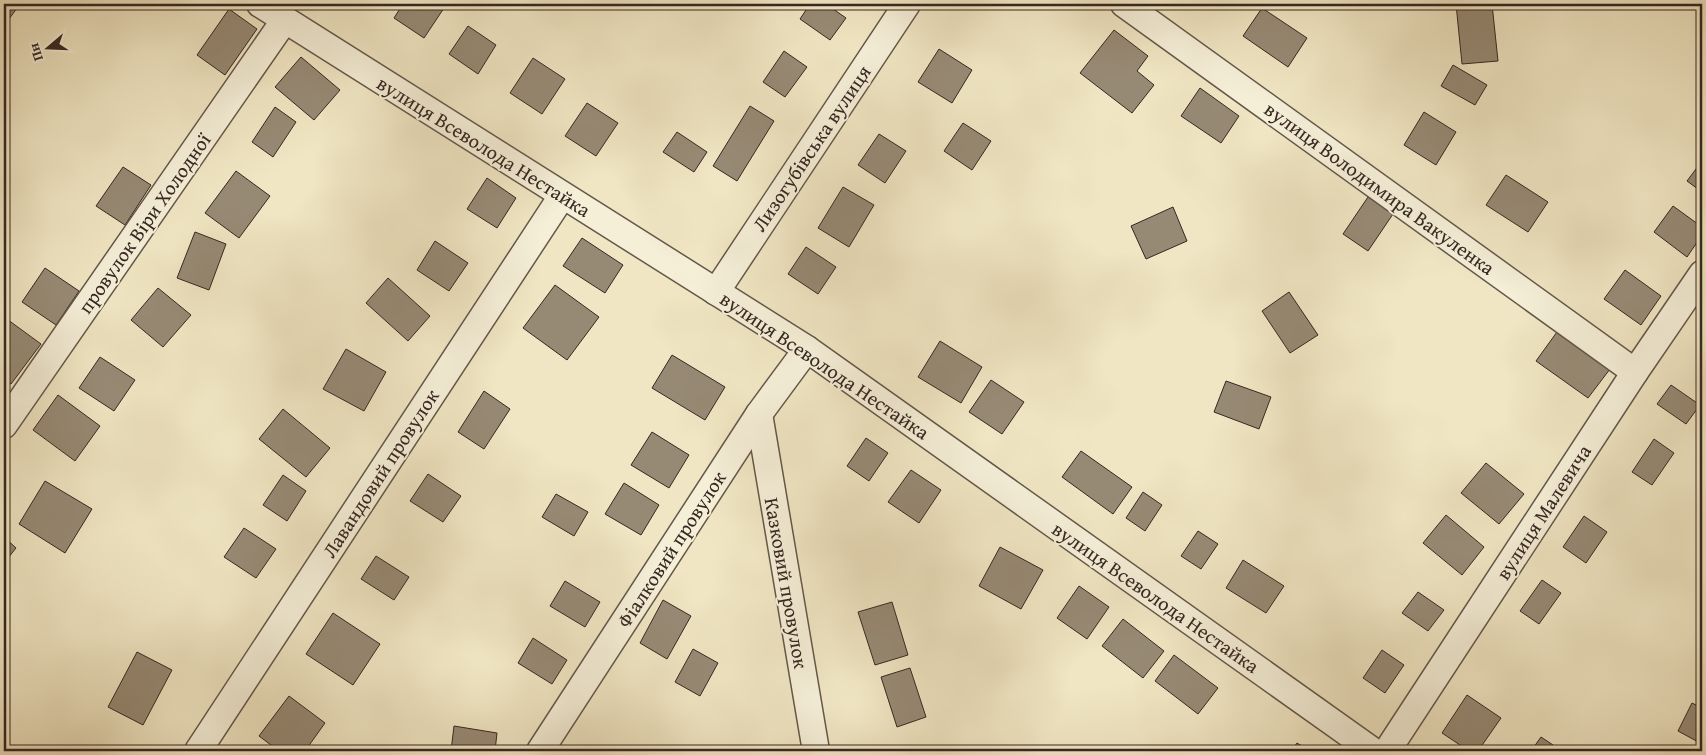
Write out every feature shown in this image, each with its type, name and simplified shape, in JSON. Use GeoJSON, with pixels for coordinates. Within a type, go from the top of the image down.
{"type":"FeatureCollection","features":[{"type":"Feature","properties":{"kind":"street","name":"вулиця Всеволода Нестайка"},"geometry":{"type":"LineString","coordinates":[[260,4],[807,349],[1373,751]]}},
{"type":"Feature","properties":{"kind":"street","name":"Лизогубівська вулиця"},"geometry":{"type":"LineString","coordinates":[[716,292],[907,4]]}},
{"type":"Feature","properties":{"kind":"street","name":"вулиця Володимира Вакуленка"},"geometry":{"type":"LineString","coordinates":[[1124,4],[1635,372]]}},
{"type":"Feature","properties":{"kind":"street","name":"провулок Віри Холодної"},"geometry":{"type":"LineString","coordinates":[[4,425],[284,20]]}},
{"type":"Feature","properties":{"kind":"street","name":"Лавандовий провулок"},"geometry":{"type":"LineString","coordinates":[[198,751],[562,196]]}},
{"type":"Feature","properties":{"kind":"street","name":"вулиця Малевича"},"geometry":{"type":"LineString","coordinates":[[1387,751],[1635,372],[1702,274]]}},
{"type":"Feature","properties":{"kind":"street","name":"Фіалковий провулок"},"geometry":{"type":"LineString","coordinates":[[540,751],[759,414],[807,349]]}},
{"type":"Feature","properties":{"kind":"street","name":"Казковий провулок"},"geometry":{"type":"LineString","coordinates":[[759,414],[816,751]]}},
{"type":"Feature","properties":{"kind":"building"},"geometry":{"type":"Polygon","coordinates":[[[4,4],[20,4],[9,19],[4,15],[4,4]]]}},
{"type":"Feature","properties":{"kind":"building"},"geometry":{"type":"Polygon","coordinates":[[[403,4],[438,4],[444,8],[424,38],[394,18],[403,4]]]}},
{"type":"Feature","properties":{"kind":"building"},"geometry":{"type":"Polygon","coordinates":[[[810,4],[826,4],[846,18],[830,40],[800,19],[810,4]]]}},
{"type":"Feature","properties":{"kind":"building"},"geometry":{"type":"Polygon","coordinates":[[[1456,4],[1492,4],[1498,61],[1462,64],[1456,4]]]}},
{"type":"Feature","properties":{"kind":"building"},"geometry":{"type":"Polygon","coordinates":[[[1262,8],[1307,38],[1288,67],[1243,36],[1262,8]]]}},
{"type":"Feature","properties":{"kind":"building"},"geometry":{"type":"Polygon","coordinates":[[[229,9],[257,29],[225,75],[197,55],[229,9]]]}},
{"type":"Feature","properties":{"kind":"building"},"geometry":{"type":"Polygon","coordinates":[[[468,26],[496,45],[478,74],[449,54],[468,26]]]}},
{"type":"Feature","properties":{"kind":"building"},"geometry":{"type":"Polygon","coordinates":[[[1114,30],[1148,56],[1137,71],[1154,85],[1132,113],[1080,73],[1114,30]]]}},
{"type":"Feature","properties":{"kind":"building"},"geometry":{"type":"Polygon","coordinates":[[[939,49],[972,70],[952,103],[918,82],[939,49]]]}},
{"type":"Feature","properties":{"kind":"building"},"geometry":{"type":"Polygon","coordinates":[[[784,51],[807,67],[785,97],[763,82],[784,51]]]}},
{"type":"Feature","properties":{"kind":"building"},"geometry":{"type":"Polygon","coordinates":[[[301,57],[340,90],[314,120],[275,87],[301,57]]]}},
{"type":"Feature","properties":{"kind":"building"},"geometry":{"type":"Polygon","coordinates":[[[533,58],[565,79],[542,114],[510,93],[533,58]]]}},
{"type":"Feature","properties":{"kind":"building"},"geometry":{"type":"Polygon","coordinates":[[[1453,65],[1487,85],[1475,105],[1441,86],[1453,65]]]}},
{"type":"Feature","properties":{"kind":"building"},"geometry":{"type":"Polygon","coordinates":[[[1200,88],[1239,116],[1221,143],[1181,116],[1200,88]]]}},
{"type":"Feature","properties":{"kind":"building"},"geometry":{"type":"Polygon","coordinates":[[[587,103],[618,123],[596,156],[565,136],[587,103]]]}},
{"type":"Feature","properties":{"kind":"building"},"geometry":{"type":"Polygon","coordinates":[[[750,106],[774,121],[737,181],[713,166],[750,106]]]}},
{"type":"Feature","properties":{"kind":"building"},"geometry":{"type":"Polygon","coordinates":[[[275,107],[296,122],[273,157],[252,142],[275,107]]]}},
{"type":"Feature","properties":{"kind":"building"},"geometry":{"type":"Polygon","coordinates":[[[1424,112],[1456,132],[1436,165],[1404,145],[1424,112]]]}},
{"type":"Feature","properties":{"kind":"building"},"geometry":{"type":"Polygon","coordinates":[[[963,123],[991,141],[972,170],[944,151],[963,123]]]}},
{"type":"Feature","properties":{"kind":"building"},"geometry":{"type":"Polygon","coordinates":[[[677,132],[707,152],[694,172],[663,152],[677,132]]]}},
{"type":"Feature","properties":{"kind":"building"},"geometry":{"type":"Polygon","coordinates":[[[879,134],[906,151],[885,183],[858,165],[879,134]]]}},
{"type":"Feature","properties":{"kind":"building"},"geometry":{"type":"Polygon","coordinates":[[[1702,161],[1702,192],[1687,181],[1702,161]]]}},
{"type":"Feature","properties":{"kind":"building"},"geometry":{"type":"Polygon","coordinates":[[[123,167],[151,185],[125,225],[96,206],[123,167]]]}},
{"type":"Feature","properties":{"kind":"building"},"geometry":{"type":"Polygon","coordinates":[[[236,171],[270,196],[239,238],[205,213],[236,171]]]}},
{"type":"Feature","properties":{"kind":"building"},"geometry":{"type":"Polygon","coordinates":[[[1506,175],[1548,202],[1528,232],[1486,205],[1506,175]]]}},
{"type":"Feature","properties":{"kind":"building"},"geometry":{"type":"Polygon","coordinates":[[[487,178],[516,198],[497,228],[467,209],[487,178]]]}},
{"type":"Feature","properties":{"kind":"building"},"geometry":{"type":"Polygon","coordinates":[[[843,187],[874,205],[849,247],[818,228],[843,187]]]}},
{"type":"Feature","properties":{"kind":"building"},"geometry":{"type":"Polygon","coordinates":[[[1368,197],[1393,214],[1368,251],[1343,234],[1368,197]]]}},
{"type":"Feature","properties":{"kind":"building"},"geometry":{"type":"Polygon","coordinates":[[[1673,206],[1702,227],[1702,235],[1687,257],[1654,232],[1673,206]]]}},
{"type":"Feature","properties":{"kind":"building"},"geometry":{"type":"Polygon","coordinates":[[[1173,207],[1187,241],[1146,259],[1131,226],[1173,207]]]}},
{"type":"Feature","properties":{"kind":"building"},"geometry":{"type":"Polygon","coordinates":[[[195,232],[226,244],[209,290],[177,278],[195,232]]]}},
{"type":"Feature","properties":{"kind":"building"},"geometry":{"type":"Polygon","coordinates":[[[582,238],[623,265],[605,293],[563,266],[582,238]]]}},
{"type":"Feature","properties":{"kind":"building"},"geometry":{"type":"Polygon","coordinates":[[[435,241],[468,263],[449,291],[417,270],[435,241]]]}},
{"type":"Feature","properties":{"kind":"building"},"geometry":{"type":"Polygon","coordinates":[[[806,247],[836,267],[818,294],[788,274],[806,247]]]}},
{"type":"Feature","properties":{"kind":"building"},"geometry":{"type":"Polygon","coordinates":[[[45,268],[79,291],[56,325],[22,302],[45,268]]]}},
{"type":"Feature","properties":{"kind":"building"},"geometry":{"type":"Polygon","coordinates":[[[1625,270],[1661,296],[1641,325],[1604,299],[1625,270]]]}},
{"type":"Feature","properties":{"kind":"building"},"geometry":{"type":"Polygon","coordinates":[[[388,278],[430,316],[408,341],[366,303],[388,278]]]}},
{"type":"Feature","properties":{"kind":"building"},"geometry":{"type":"Polygon","coordinates":[[[555,285],[599,317],[567,360],[523,328],[555,285]]]}},
{"type":"Feature","properties":{"kind":"building"},"geometry":{"type":"Polygon","coordinates":[[[158,288],[191,315],[163,347],[131,320],[158,288]]]}},
{"type":"Feature","properties":{"kind":"building"},"geometry":{"type":"Polygon","coordinates":[[[1289,292],[1318,335],[1290,353],[1262,311],[1289,292]]]}},
{"type":"Feature","properties":{"kind":"building"},"geometry":{"type":"Polygon","coordinates":[[[4,317],[41,344],[11,384],[4,379],[4,317]]]}},
{"type":"Feature","properties":{"kind":"building"},"geometry":{"type":"Polygon","coordinates":[[[1557,332],[1610,369],[1588,398],[1536,361],[1557,332]]]}},
{"type":"Feature","properties":{"kind":"building"},"geometry":{"type":"Polygon","coordinates":[[[940,341],[982,367],[961,403],[918,377],[940,341]]]}},
{"type":"Feature","properties":{"kind":"building"},"geometry":{"type":"Polygon","coordinates":[[[346,349],[386,372],[364,411],[323,389],[346,349]]]}},
{"type":"Feature","properties":{"kind":"building"},"geometry":{"type":"Polygon","coordinates":[[[672,355],[725,387],[705,420],[652,388],[672,355]]]}},
{"type":"Feature","properties":{"kind":"building"},"geometry":{"type":"Polygon","coordinates":[[[100,357],[135,380],[114,411],[79,388],[100,357]]]}},
{"type":"Feature","properties":{"kind":"building"},"geometry":{"type":"Polygon","coordinates":[[[991,380],[1024,402],[1002,434],[969,412],[991,380]]]}},
{"type":"Feature","properties":{"kind":"building"},"geometry":{"type":"Polygon","coordinates":[[[1226,381],[1271,397],[1259,429],[1214,412],[1226,381]]]}},
{"type":"Feature","properties":{"kind":"building"},"geometry":{"type":"Polygon","coordinates":[[[1671,385],[1700,405],[1686,424],[1657,404],[1671,385]]]}},
{"type":"Feature","properties":{"kind":"building"},"geometry":{"type":"Polygon","coordinates":[[[484,391],[510,409],[484,449],[458,432],[484,391]]]}},
{"type":"Feature","properties":{"kind":"building"},"geometry":{"type":"Polygon","coordinates":[[[58,395],[100,426],[75,461],[33,430],[58,395]]]}},
{"type":"Feature","properties":{"kind":"building"},"geometry":{"type":"Polygon","coordinates":[[[283,409],[330,448],[306,477],[259,439],[283,409]]]}},
{"type":"Feature","properties":{"kind":"building"},"geometry":{"type":"Polygon","coordinates":[[[652,432],[689,455],[669,488],[631,465],[652,432]]]}},
{"type":"Feature","properties":{"kind":"building"},"geometry":{"type":"Polygon","coordinates":[[[866,438],[888,453],[869,481],[847,466],[866,438]]]}},
{"type":"Feature","properties":{"kind":"building"},"geometry":{"type":"Polygon","coordinates":[[[1654,439],[1674,453],[1652,485],[1632,472],[1654,439]]]}},
{"type":"Feature","properties":{"kind":"building"},"geometry":{"type":"Polygon","coordinates":[[[1081,451],[1132,487],[1113,514],[1062,477],[1081,451]]]}},
{"type":"Feature","properties":{"kind":"building"},"geometry":{"type":"Polygon","coordinates":[[[1486,463],[1524,494],[1499,524],[1461,493],[1486,463]]]}},
{"type":"Feature","properties":{"kind":"building"},"geometry":{"type":"Polygon","coordinates":[[[911,470],[941,490],[919,523],[888,502],[911,470]]]}},
{"type":"Feature","properties":{"kind":"building"},"geometry":{"type":"Polygon","coordinates":[[[428,474],[461,496],[443,522],[410,501],[428,474]]]}},
{"type":"Feature","properties":{"kind":"building"},"geometry":{"type":"Polygon","coordinates":[[[283,475],[306,491],[287,521],[263,505],[283,475]]]}},
{"type":"Feature","properties":{"kind":"building"},"geometry":{"type":"Polygon","coordinates":[[[45,481],[92,509],[65,553],[19,524],[45,481]]]}},
{"type":"Feature","properties":{"kind":"building"},"geometry":{"type":"Polygon","coordinates":[[[624,483],[659,505],[641,535],[605,514],[624,483]]]}},
{"type":"Feature","properties":{"kind":"building"},"geometry":{"type":"Polygon","coordinates":[[[1143,492],[1162,505],[1145,531],[1126,518],[1143,492]]]}},
{"type":"Feature","properties":{"kind":"building"},"geometry":{"type":"Polygon","coordinates":[[[556,494],[588,512],[574,536],[542,517],[556,494]]]}},
{"type":"Feature","properties":{"kind":"building"},"geometry":{"type":"Polygon","coordinates":[[[1446,515],[1484,547],[1462,575],[1423,543],[1446,515]]]}},
{"type":"Feature","properties":{"kind":"building"},"geometry":{"type":"Polygon","coordinates":[[[1584,516],[1607,532],[1586,563],[1563,547],[1584,516]]]}},
{"type":"Feature","properties":{"kind":"building"},"geometry":{"type":"Polygon","coordinates":[[[244,528],[276,549],[256,578],[224,557],[244,528]]]}},
{"type":"Feature","properties":{"kind":"building"},"geometry":{"type":"Polygon","coordinates":[[[1198,531],[1218,544],[1201,569],[1181,556],[1198,531]]]}},
{"type":"Feature","properties":{"kind":"building"},"geometry":{"type":"Polygon","coordinates":[[[4,537],[16,548],[4,563],[4,537]]]}},
{"type":"Feature","properties":{"kind":"building"},"geometry":{"type":"Polygon","coordinates":[[[1000,547],[1043,570],[1021,609],[979,586],[1000,547]]]}},
{"type":"Feature","properties":{"kind":"building"},"geometry":{"type":"Polygon","coordinates":[[[376,556],[409,577],[394,600],[361,579],[376,556]]]}},
{"type":"Feature","properties":{"kind":"building"},"geometry":{"type":"Polygon","coordinates":[[[1243,560],[1284,586],[1266,613],[1226,588],[1243,560]]]}},
{"type":"Feature","properties":{"kind":"building"},"geometry":{"type":"Polygon","coordinates":[[[1542,580],[1561,593],[1539,624],[1520,611],[1542,580]]]}},
{"type":"Feature","properties":{"kind":"building"},"geometry":{"type":"Polygon","coordinates":[[[565,581],[600,602],[585,627],[550,606],[565,581]]]}},
{"type":"Feature","properties":{"kind":"building"},"geometry":{"type":"Polygon","coordinates":[[[1079,586],[1109,607],[1087,639],[1057,618],[1079,586]]]}},
{"type":"Feature","properties":{"kind":"building"},"geometry":{"type":"Polygon","coordinates":[[[1418,592],[1444,610],[1428,631],[1402,613],[1418,592]]]}},
{"type":"Feature","properties":{"kind":"building"},"geometry":{"type":"Polygon","coordinates":[[[663,600],[691,616],[667,659],[640,643],[663,600]]]}},
{"type":"Feature","properties":{"kind":"building"},"geometry":{"type":"Polygon","coordinates":[[[892,602],[908,655],[875,665],[858,612],[892,602]]]}},
{"type":"Feature","properties":{"kind":"building"},"geometry":{"type":"Polygon","coordinates":[[[333,613],[380,644],[353,685],[306,654],[333,613]]]}},
{"type":"Feature","properties":{"kind":"building"},"geometry":{"type":"Polygon","coordinates":[[[1123,619],[1164,651],[1143,678],[1102,646],[1123,619]]]}},
{"type":"Feature","properties":{"kind":"building"},"geometry":{"type":"Polygon","coordinates":[[[533,638],[567,660],[552,684],[518,663],[533,638]]]}},
{"type":"Feature","properties":{"kind":"building"},"geometry":{"type":"Polygon","coordinates":[[[4,644],[9,645],[4,667],[4,644]]]}},
{"type":"Feature","properties":{"kind":"building"},"geometry":{"type":"Polygon","coordinates":[[[693,649],[718,663],[700,696],[675,682],[693,649]]]}},
{"type":"Feature","properties":{"kind":"building"},"geometry":{"type":"Polygon","coordinates":[[[1382,650],[1404,665],[1385,693],[1363,678],[1382,650]]]}},
{"type":"Feature","properties":{"kind":"building"},"geometry":{"type":"Polygon","coordinates":[[[137,652],[172,670],[143,725],[108,707],[137,652]]]}},
{"type":"Feature","properties":{"kind":"building"},"geometry":{"type":"Polygon","coordinates":[[[1174,655],[1218,688],[1198,714],[1155,681],[1174,655]]]}},
{"type":"Feature","properties":{"kind":"building"},"geometry":{"type":"Polygon","coordinates":[[[910,668],[926,717],[897,727],[881,677],[910,668]]]}},
{"type":"Feature","properties":{"kind":"building"},"geometry":{"type":"Polygon","coordinates":[[[1467,695],[1501,718],[1478,751],[1469,751],[1442,733],[1467,695]]]}},
{"type":"Feature","properties":{"kind":"building"},"geometry":{"type":"Polygon","coordinates":[[[289,696],[325,723],[305,751],[279,751],[259,736],[289,696]]]}},
{"type":"Feature","properties":{"kind":"building"},"geometry":{"type":"Polygon","coordinates":[[[1692,703],[1702,708],[1702,744],[1678,731],[1692,703]]]}},
{"type":"Feature","properties":{"kind":"building"},"geometry":{"type":"Polygon","coordinates":[[[454,726],[497,733],[495,751],[451,751],[454,726]]]}},
{"type":"Feature","properties":{"kind":"building"},"geometry":{"type":"Polygon","coordinates":[[[1541,737],[1562,751],[1531,751],[1541,737]]]}},
{"type":"Feature","properties":{"kind":"building"},"geometry":{"type":"Polygon","coordinates":[[[1297,743],[1310,751],[1291,751],[1297,743]]]}}]}
